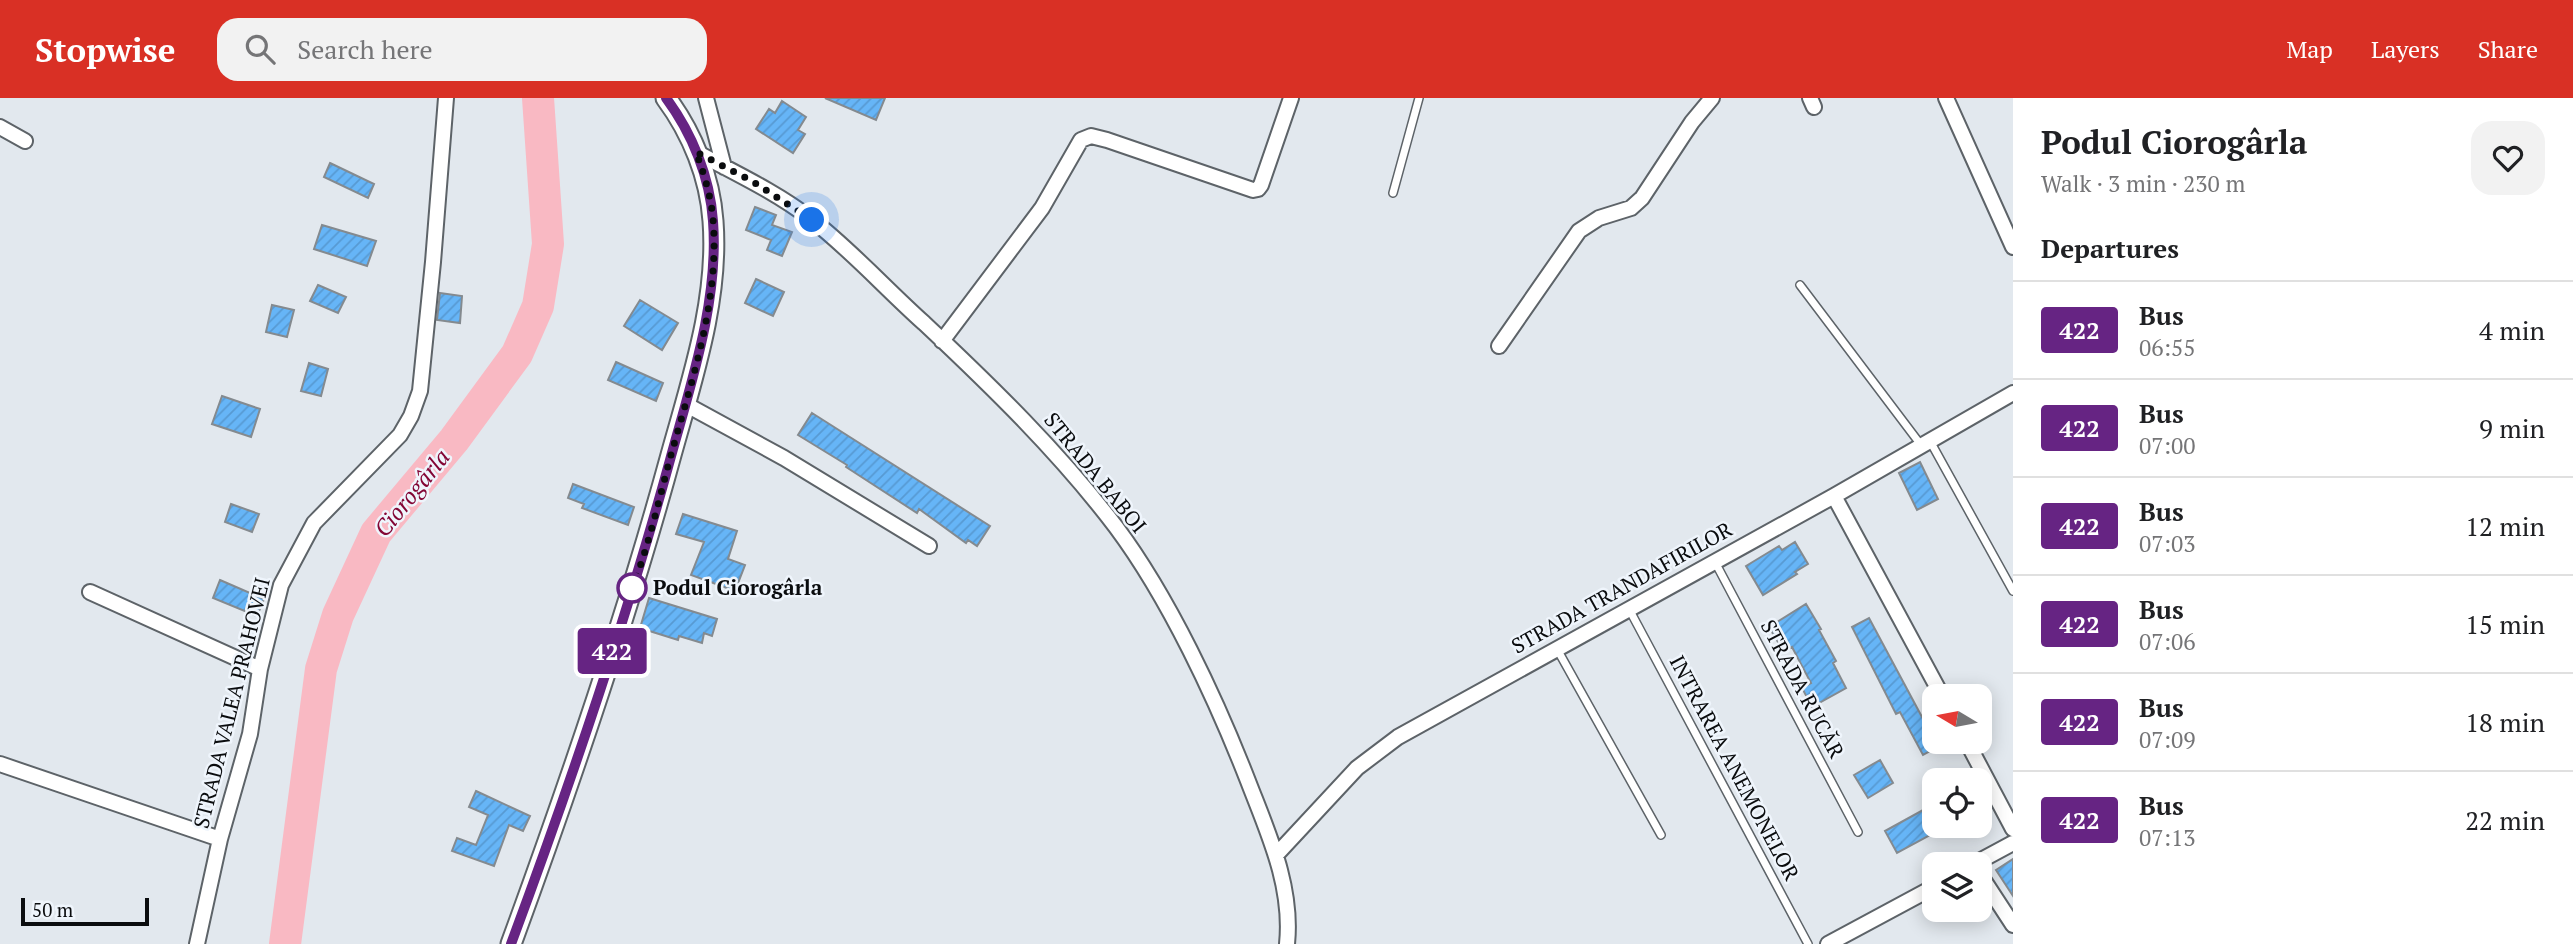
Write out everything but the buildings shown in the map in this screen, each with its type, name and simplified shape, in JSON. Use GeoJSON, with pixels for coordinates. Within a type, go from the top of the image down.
{"type":"FeatureCollection","features":[{"type":"Feature","properties":{"kind":"main road"},"geometry":{"type":"LineString","coordinates":[[511,944],[595,704],[633,585],[685,404],[707,308],[714,251],[713,219],[706,180],[684,127],[666,98]]}},
{"type":"Feature","properties":{"kind":"street","name":"STRADA VALEA PRAHOVEI"},"geometry":{"type":"LineString","coordinates":[[197,944],[220,839],[250,734],[260,669],[281,585],[314,523],[400,435],[420,391],[446,98]]}},
{"type":"Feature","properties":{"kind":"street"},"geometry":{"type":"LineString","coordinates":[[706,98],[724,167]]}},
{"type":"Feature","properties":{"kind":"street"},"geometry":{"type":"LineString","coordinates":[[942,341],[1042,208],[1081,140],[1091,136],[1107,140],[1253,190],[1258,189],[1291,98]]}},
{"type":"Feature","properties":{"kind":"street"},"geometry":{"type":"LineString","coordinates":[[1499,346],[1579,230],[1599,218],[1631,208],[1642,198],[1692,122],[1712,98]]}},
{"type":"Feature","properties":{"kind":"street"},"geometry":{"type":"LineString","coordinates":[[1946,98],[2013,247]]}},
{"type":"Feature","properties":{"kind":"street"},"geometry":{"type":"LineString","coordinates":[[0,127],[25,141]]}},
{"type":"Feature","properties":{"kind":"street","name":"STRADA BABOI"},"geometry":{"type":"LineString","coordinates":[[696,152],[786,201],[812,220],[1003,399],[1060,458],[1117,529],[1156,588],[1198,668],[1238,754],[1277,854],[1285,891],[1288,928],[1286,944]]}},
{"type":"Feature","properties":{"kind":"street","name":"STRADA TRANDAFIRILOR"},"geometry":{"type":"LineString","coordinates":[[1277,854],[1357,768],[1398,737],[1834,496],[2013,393]]}},
{"type":"Feature","properties":{"kind":"street"},"geometry":{"type":"LineString","coordinates":[[685,404],[784,458],[929,546]]}},
{"type":"Feature","properties":{"kind":"street"},"geometry":{"type":"LineString","coordinates":[[1834,496],[1936,684]]}},
{"type":"Feature","properties":{"kind":"street"},"geometry":{"type":"LineString","coordinates":[[90,592],[260,669]]}},
{"type":"Feature","properties":{"kind":"street"},"geometry":{"type":"LineString","coordinates":[[1973,754],[2013,828]]}},
{"type":"Feature","properties":{"kind":"street"},"geometry":{"type":"LineString","coordinates":[[0,764],[220,839]]}},
{"type":"Feature","properties":{"kind":"street"},"geometry":{"type":"LineString","coordinates":[[1992,854],[2013,843]]}},
{"type":"Feature","properties":{"kind":"street"},"geometry":{"type":"LineString","coordinates":[[1828,944],[1922,893]]}},
{"type":"Feature","properties":{"kind":"street"},"geometry":{"type":"LineString","coordinates":[[1992,893],[2013,925]]}},
{"type":"Feature","properties":{"kind":"lane"},"geometry":{"type":"LineString","coordinates":[[1393,193],[1419,98]]}},
{"type":"Feature","properties":{"kind":"lane"},"geometry":{"type":"LineString","coordinates":[[1800,285],[1925,443],[2013,591]]}},
{"type":"Feature","properties":{"kind":"lane","name":"STRADA RUCĂR"},"geometry":{"type":"LineString","coordinates":[[1715,562],[1858,832]]}},
{"type":"Feature","properties":{"kind":"lane","name":"INTRAREA ANEMONELOR"},"geometry":{"type":"LineString","coordinates":[[1629,609],[1808,944]]}},
{"type":"Feature","properties":{"kind":"lane"},"geometry":{"type":"LineString","coordinates":[[1557,649],[1661,835]]}},
{"type":"Feature","properties":{"kind":"waterway","name":"Ciorogârla"},"geometry":{"type":"LineString","coordinates":[[285,944],[321,669],[338,615],[376,533],[454,440],[517,354],[538,306],[548,244],[538,98]]}},
{"type":"Feature","properties":{"kind":"bus line","name":"422"},"geometry":{"type":"LineString","coordinates":[[511,944],[591,717],[633,585],[691,382],[707,308],[714,251],[713,219],[706,180],[684,127],[666,98]]}},
{"type":"Feature","properties":{"kind":"place","name":"Podul Ciorogârla"},"geometry":{"type":"Point","coordinates":[632,588]}},
{"type":"Feature","properties":{"kind":"route"},"geometry":{"type":"LineString","coordinates":[[632,588],[691,382],[710,293],[714,251],[713,219],[706,180],[696,152],[752,181],[812,220]]}}]}
